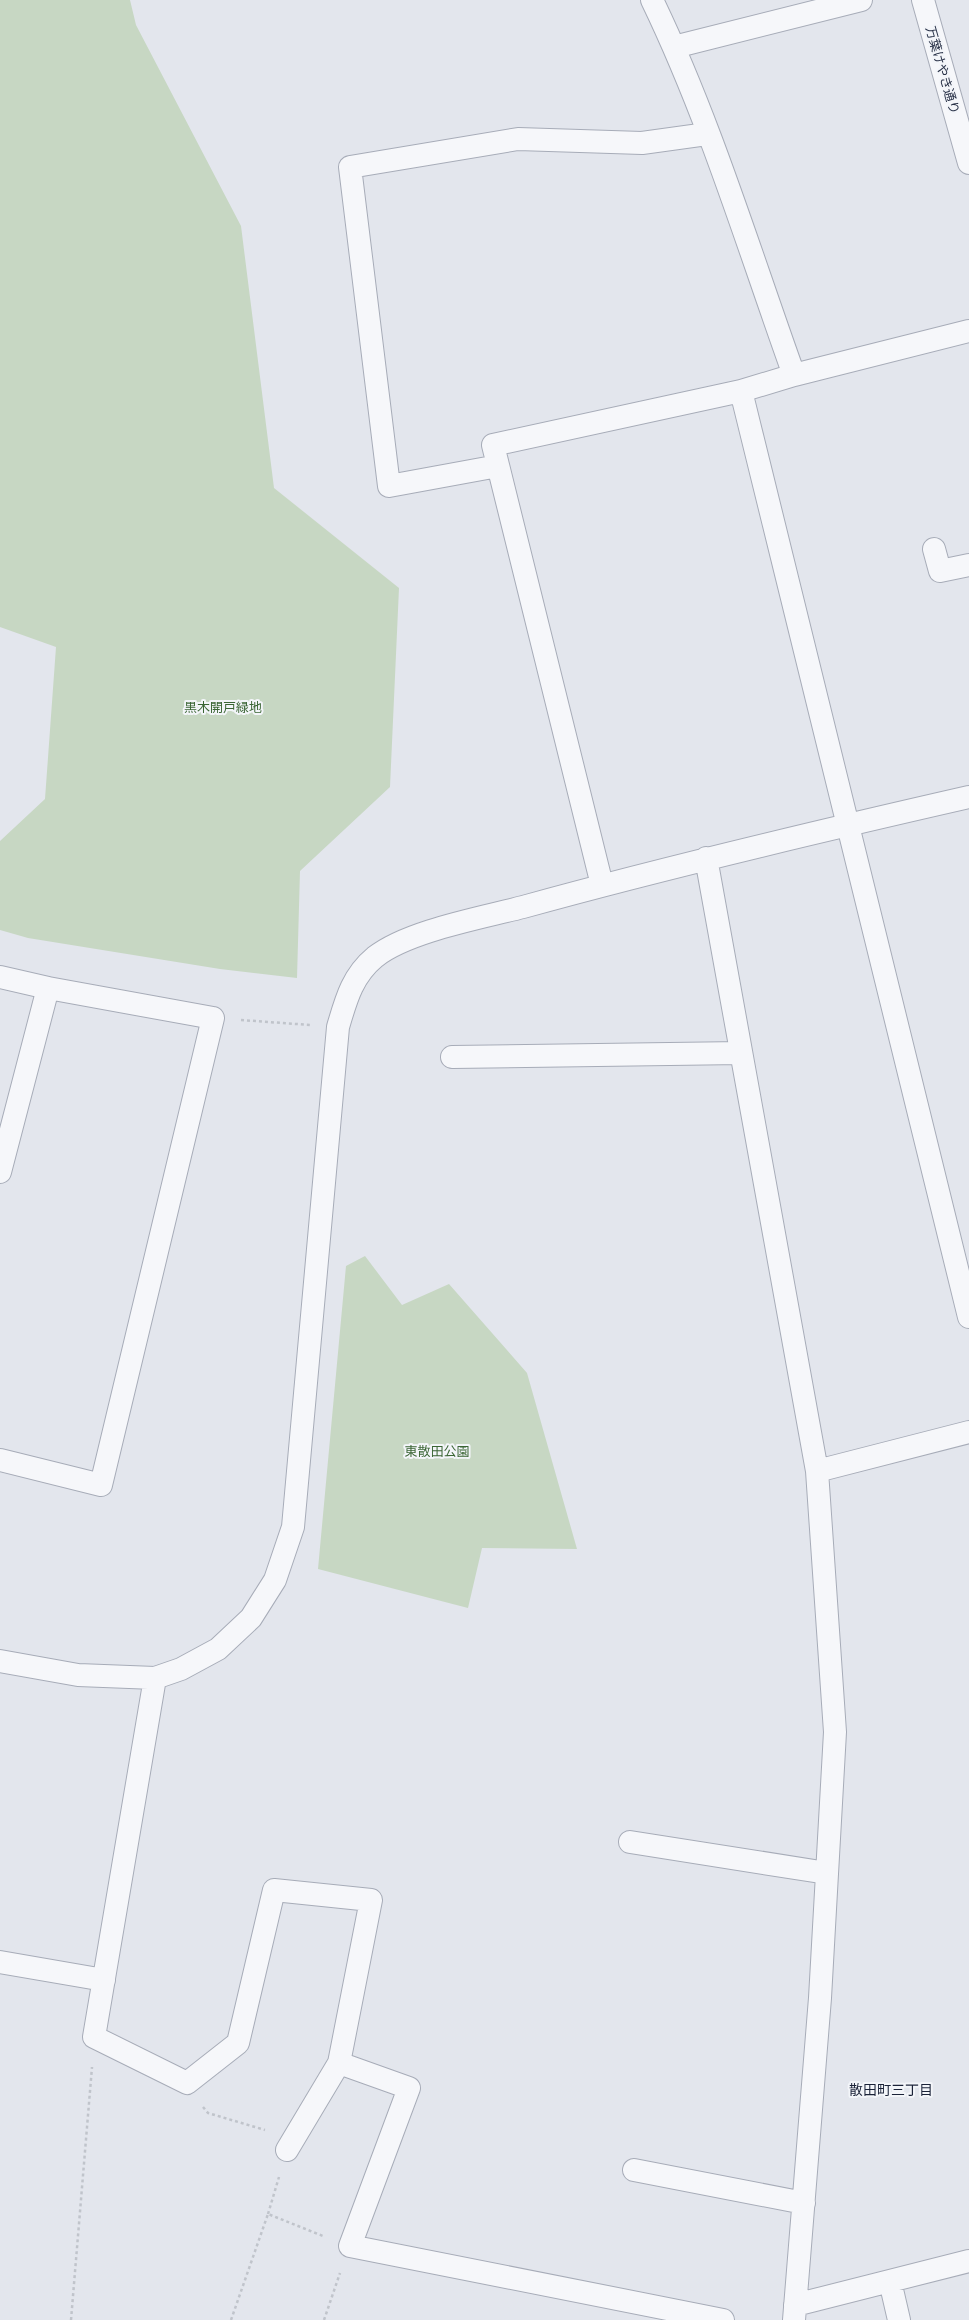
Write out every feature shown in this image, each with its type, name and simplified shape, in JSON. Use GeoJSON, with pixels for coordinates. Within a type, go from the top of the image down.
{"type":"FeatureCollection","features":[{"type":"Feature","properties":{"kind":"street"},"geometry":{"type":"LineString","coordinates":[[652,0],[674,47],[707,134],[794,376]]}},
{"type":"Feature","properties":{"kind":"street"},"geometry":{"type":"LineString","coordinates":[[674,47],[861,0]]}},
{"type":"Feature","properties":{"kind":"street","name":"万葉けやき通り"},"geometry":{"type":"LineString","coordinates":[[923,0],[969,163]]}},
{"type":"Feature","properties":{"kind":"street"},"geometry":{"type":"LineString","coordinates":[[498,466],[389,486],[350,167],[518,139],[642,143],[707,134]]}},
{"type":"Feature","properties":{"kind":"street"},"geometry":{"type":"LineString","coordinates":[[602,885],[493,445],[741,391],[969,331]]}},
{"type":"Feature","properties":{"kind":"street"},"geometry":{"type":"LineString","coordinates":[[741,391],[969,1317]]}},
{"type":"Feature","properties":{"kind":"street"},"geometry":{"type":"LineString","coordinates":[[934,549],[940,571],[969,565]]}},
{"type":"Feature","properties":{"kind":"street"},"geometry":{"type":"LineString","coordinates":[[0,1661],[78,1675],[155,1678],[180,1669],[218,1649],[251,1618],[275,1580],[293,1527],[338,1027],[351,984],[374,957],[407,938],[602,885],[706,858],[969,797]]}},
{"type":"Feature","properties":{"kind":"street"},"geometry":{"type":"LineString","coordinates":[[706,858],[817,1471],[835,1732],[820,1998],[794,2313],[890,2281],[969,2261]]}},
{"type":"Feature","properties":{"kind":"street"},"geometry":{"type":"LineString","coordinates":[[0,977],[48,988],[213,1018],[100,1485],[0,1460]]}},
{"type":"Feature","properties":{"kind":"street"},"geometry":{"type":"LineString","coordinates":[[0,1172],[48,988]]}},
{"type":"Feature","properties":{"kind":"street"},"geometry":{"type":"LineString","coordinates":[[452,1057],[741,1053]]}},
{"type":"Feature","properties":{"kind":"street"},"geometry":{"type":"LineString","coordinates":[[817,1471],[969,1432]]}},
{"type":"Feature","properties":{"kind":"street"},"geometry":{"type":"LineString","coordinates":[[155,1678],[94,2037],[187,2083],[238,2043],[274,1890],[371,1900],[339,2063],[290,2145]]}},
{"type":"Feature","properties":{"kind":"street"},"geometry":{"type":"LineString","coordinates":[[630,1842],[827,1873]]}},
{"type":"Feature","properties":{"kind":"street"},"geometry":{"type":"LineString","coordinates":[[0,1962],[104,1980]]}},
{"type":"Feature","properties":{"kind":"street"},"geometry":{"type":"LineString","coordinates":[[339,2063],[409,2088],[350,2246],[723,2320]]}},
{"type":"Feature","properties":{"kind":"street"},"geometry":{"type":"LineString","coordinates":[[634,2170],[804,2203]]}},
{"type":"Feature","properties":{"kind":"street"},"geometry":{"type":"LineString","coordinates":[[890,2281],[899,2320]]}},
{"type":"Feature","properties":{"kind":"path"},"geometry":{"type":"LineString","coordinates":[[213,1018],[338,1027]]}},
{"type":"Feature","properties":{"kind":"path"},"geometry":{"type":"LineString","coordinates":[[71,2320],[94,2037]]}},
{"type":"Feature","properties":{"kind":"path"},"geometry":{"type":"LineString","coordinates":[[187,2083],[208,2113],[290,2145],[231,2320]]}},
{"type":"Feature","properties":{"kind":"path"},"geometry":{"type":"LineString","coordinates":[[268,2214],[350,2246],[324,2320]]}},
{"type":"Feature","properties":{"kind":"green space","name":"黒木開戸緑地"},"geometry":{"type":"Polygon","coordinates":[[[0,0],[130,0],[136,25],[241,226],[274,488],[399,588],[390,787],[300,871],[297,978],[220,969],[28,938],[0,930],[0,841],[45,799],[56,647],[0,627],[0,0]]]}},
{"type":"Feature","properties":{"kind":"green space","name":"東散田公園"},"geometry":{"type":"Polygon","coordinates":[[[365,1256],[402,1305],[449,1284],[527,1373],[577,1549],[482,1548],[468,1608],[318,1569],[346,1266],[365,1256]]]}},
{"type":"Feature","properties":{"kind":"district","name":"散田町三丁目"},"geometry":{"type":"Point","coordinates":[891,2090]}}]}
